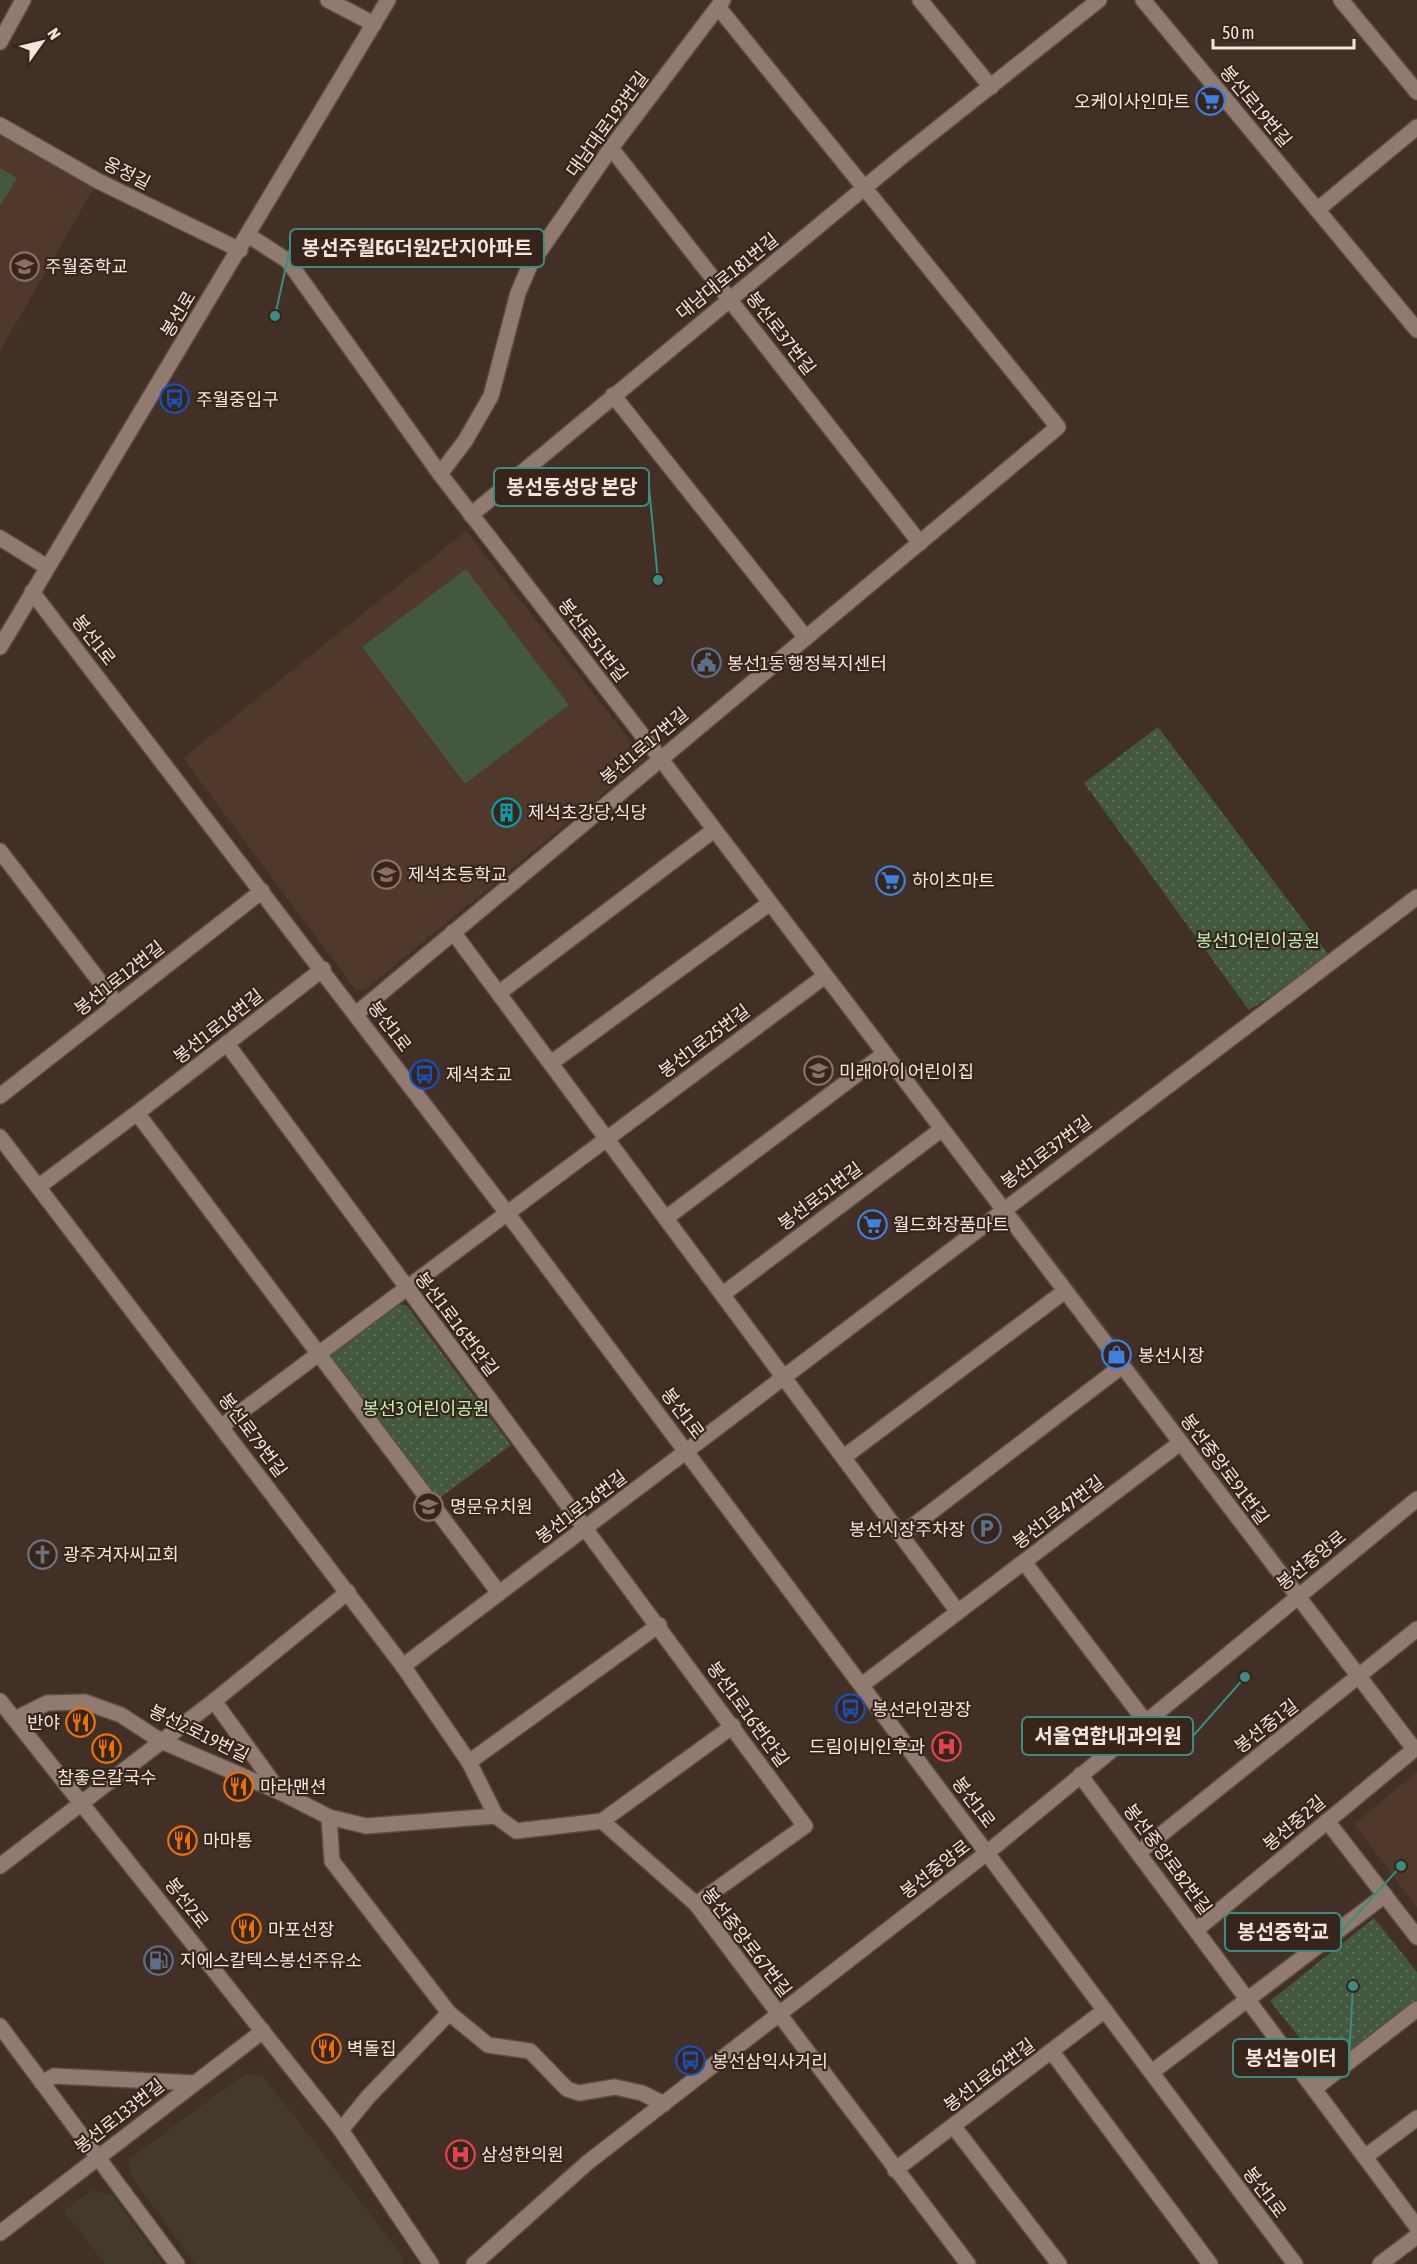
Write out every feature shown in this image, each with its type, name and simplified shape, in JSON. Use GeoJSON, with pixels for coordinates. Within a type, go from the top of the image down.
{"type":"FeatureCollection","features":[{"type":"Feature","properties":{"kind":"street"},"geometry":{"type":"LineString","coordinates":[[0,42],[23,0]]}},
{"type":"Feature","properties":{"kind":"street"},"geometry":{"type":"LineString","coordinates":[[328,0],[374,24]]}},
{"type":"Feature","properties":{"kind":"street","name":"봉선로"},"geometry":{"type":"LineString","coordinates":[[0,647],[388,0]]}},
{"type":"Feature","properties":{"kind":"street"},"geometry":{"type":"LineString","coordinates":[[920,0],[991,87]]}},
{"type":"Feature","properties":{"kind":"street","name":"대남대로181번길"},"geometry":{"type":"LineString","coordinates":[[471,515],[729,299],[1099,0]]}},
{"type":"Feature","properties":{"kind":"street","name":"봉선로19번길"},"geometry":{"type":"LineString","coordinates":[[1143,0],[1417,330]]}},
{"type":"Feature","properties":{"kind":"street"},"geometry":{"type":"LineString","coordinates":[[1341,0],[1417,92]]}},
{"type":"Feature","properties":{"kind":"street","name":"대남대로193번길"},"geometry":{"type":"LineString","coordinates":[[440,474],[470,433],[491,396],[518,292],[530,265],[611,148],[721,4],[865,188]]}},
{"type":"Feature","properties":{"kind":"street","name":"옹정길"},"geometry":{"type":"LineString","coordinates":[[0,125],[98,181],[240,250]]}},
{"type":"Feature","properties":{"kind":"street"},"geometry":{"type":"LineString","coordinates":[[1317,210],[1417,127]]}},
{"type":"Feature","properties":{"kind":"street","name":"봉선로37번길"},"geometry":{"type":"LineString","coordinates":[[611,148],[920,543]]}},
{"type":"Feature","properties":{"kind":"street","name":"봉선1로17번길"},"geometry":{"type":"LineString","coordinates":[[356,1014],[1058,427],[865,188]]}},
{"type":"Feature","properties":{"kind":"street","name":"봉선로51번길"},"geometry":{"type":"LineString","coordinates":[[248,235],[288,261],[440,474],[660,758],[1003,1210]]}},
{"type":"Feature","properties":{"kind":"street"},"geometry":{"type":"LineString","coordinates":[[613,395],[806,638]]}},
{"type":"Feature","properties":{"kind":"street"},"geometry":{"type":"LineString","coordinates":[[0,538],[47,567]]}},
{"type":"Feature","properties":{"kind":"street","name":"봉선1로"},"geometry":{"type":"LineString","coordinates":[[32,591],[323,969],[687,1451],[1295,2264]]}},
{"type":"Feature","properties":{"kind":"street"},"geometry":{"type":"LineString","coordinates":[[499,993],[714,830]]}},
{"type":"Feature","properties":{"kind":"street"},"geometry":{"type":"LineString","coordinates":[[0,851],[117,1004]]}},
{"type":"Feature","properties":{"kind":"street","name":"봉선1로12번길"},"geometry":{"type":"LineString","coordinates":[[0,1096],[262,891]]}},
{"type":"Feature","properties":{"kind":"street","name":"봉선1로37번길"},"geometry":{"type":"LineString","coordinates":[[687,1451],[1332,959],[1417,897]]}},
{"type":"Feature","properties":{"kind":"street"},"geometry":{"type":"LineString","coordinates":[[547,1058],[770,903]]}},
{"type":"Feature","properties":{"kind":"street"},"geometry":{"type":"LineString","coordinates":[[453,932],[958,1612]]}},
{"type":"Feature","properties":{"kind":"street","name":"봉선1로16번길"},"geometry":{"type":"LineString","coordinates":[[38,1187],[323,969]]}},
{"type":"Feature","properties":{"kind":"street","name":"봉선1로25번길"},"geometry":{"type":"LineString","coordinates":[[222,1426],[825,976]]}},
{"type":"Feature","properties":{"kind":"street","name":"봉선1로16번안길"},"geometry":{"type":"LineString","coordinates":[[227,1044],[406,1288],[659,1625],[805,1826],[696,1904]]}},
{"type":"Feature","properties":{"kind":"street"},"geometry":{"type":"LineString","coordinates":[[666,1218],[884,1054]]}},
{"type":"Feature","properties":{"kind":"street"},"geometry":{"type":"LineString","coordinates":[[137,1113],[499,1593]]}},
{"type":"Feature","properties":{"kind":"street","name":"봉선로51번길"},"geometry":{"type":"LineString","coordinates":[[723,1294],[942,1129]]}},
{"type":"Feature","properties":{"kind":"street","name":"봉선로79번길"},"geometry":{"type":"LineString","coordinates":[[0,1137],[403,1666],[469,1762],[496,1816]]}},
{"type":"Feature","properties":{"kind":"street","name":"봉선중앙로91번길"},"geometry":{"type":"LineString","coordinates":[[1003,1210],[1359,1677],[1416,1748]]}},
{"type":"Feature","properties":{"kind":"street"},"geometry":{"type":"LineString","coordinates":[[844,1457],[1065,1291]]}},
{"type":"Feature","properties":{"kind":"street"},"geometry":{"type":"LineString","coordinates":[[901,1534],[1122,1366]]}},
{"type":"Feature","properties":{"kind":"street","name":"봉선1로47번길"},"geometry":{"type":"LineString","coordinates":[[862,1685],[1180,1443]]}},
{"type":"Feature","properties":{"kind":"street","name":"봉선1로36번길"},"geometry":{"type":"LineString","coordinates":[[403,1666],[687,1451]]}},
{"type":"Feature","properties":{"kind":"street","name":"봉선중앙로"},"geometry":{"type":"LineString","coordinates":[[474,2264],[587,2163],[781,2015],[988,1852],[1417,1498]]}},
{"type":"Feature","properties":{"kind":"street"},"geometry":{"type":"LineString","coordinates":[[1024,1562],[1145,1721]]}},
{"type":"Feature","properties":{"kind":"street"},"geometry":{"type":"LineString","coordinates":[[0,1866],[84,1803],[348,1593]]}},
{"type":"Feature","properties":{"kind":"street"},"geometry":{"type":"LineString","coordinates":[[469,1762],[659,1625]]}},
{"type":"Feature","properties":{"kind":"street","name":"봉선중1길"},"geometry":{"type":"LineString","coordinates":[[1138,1853],[1417,1629]]}},
{"type":"Feature","properties":{"kind":"street","name":"봉선2로"},"geometry":{"type":"LineString","coordinates":[[0,1701],[84,1803],[341,2130],[431,2264]]}},
{"type":"Feature","properties":{"kind":"street"},"geometry":{"type":"LineString","coordinates":[[214,1701],[280,1792]]}},
{"type":"Feature","properties":{"kind":"street","name":"봉선2로19번길"},"geometry":{"type":"LineString","coordinates":[[15,1719],[47,1703],[85,1702],[121,1715],[161,1741],[280,1792],[329,1817],[366,1826],[496,1816]]}},
{"type":"Feature","properties":{"kind":"street"},"geometry":{"type":"LineString","coordinates":[[496,1816],[516,1831],[602,1821],[733,1726]]}},
{"type":"Feature","properties":{"kind":"street","name":"봉선중2길"},"geometry":{"type":"LineString","coordinates":[[1196,1930],[1416,1748]]}},
{"type":"Feature","properties":{"kind":"street","name":"봉선중앙로82번길"},"geometry":{"type":"LineString","coordinates":[[1080,1775],[1417,2227]]}},
{"type":"Feature","properties":{"kind":"street"},"geometry":{"type":"LineString","coordinates":[[329,1817],[332,1861],[450,2013],[488,2045],[530,2051],[567,2089],[579,2093],[615,2087],[642,2093],[664,2104]]}},
{"type":"Feature","properties":{"kind":"street","name":"봉선중앙로67번길"},"geometry":{"type":"LineString","coordinates":[[602,1821],[696,1904],[781,2015]]}},
{"type":"Feature","properties":{"kind":"street"},"geometry":{"type":"LineString","coordinates":[[1327,1821],[1417,1937]]}},
{"type":"Feature","properties":{"kind":"street"},"geometry":{"type":"LineString","coordinates":[[1152,2072],[1384,1895]]}},
{"type":"Feature","properties":{"kind":"street"},"geometry":{"type":"LineString","coordinates":[[1314,2090],[1417,2009]]}},
{"type":"Feature","properties":{"kind":"street","name":"봉선1로62번길"},"geometry":{"type":"LineString","coordinates":[[895,2170],[1105,2010]]}},
{"type":"Feature","properties":{"kind":"street"},"geometry":{"type":"LineString","coordinates":[[341,2130],[368,2097],[450,2013]]}},
{"type":"Feature","properties":{"kind":"street"},"geometry":{"type":"LineString","coordinates":[[781,2015],[895,2170],[968,2264]]}},
{"type":"Feature","properties":{"kind":"street"},"geometry":{"type":"LineString","coordinates":[[0,2026],[177,2264]]}},
{"type":"Feature","properties":{"kind":"street","name":"봉선로133번길"},"geometry":{"type":"LineString","coordinates":[[0,2233],[263,2031]]}},
{"type":"Feature","properties":{"kind":"street"},"geometry":{"type":"LineString","coordinates":[[1052,2052],[1210,2264]]}},
{"type":"Feature","properties":{"kind":"street"},"geometry":{"type":"LineString","coordinates":[[42,2083],[54,2076],[195,2082]]}},
{"type":"Feature","properties":{"kind":"street"},"geometry":{"type":"LineString","coordinates":[[1365,2157],[1417,2118]]}},
{"type":"Feature","properties":{"kind":"street"},"geometry":{"type":"LineString","coordinates":[[954,2127],[1059,2264]]}},
{"type":"Feature","properties":{"kind":"street"},"geometry":{"type":"LineString","coordinates":[[1380,2264],[1417,2236]]}},
{"type":"Feature","properties":{"kind":"shaded area","name":"주월중학교"},"geometry":{"type":"Polygon","coordinates":[[[0,125],[98,181],[0,351],[0,125]]]}},
{"type":"Feature","properties":{"kind":"shaded area","name":"제석초등학교"},"geometry":{"type":"Polygon","coordinates":[[[466,531],[645,759],[365,990],[356,991],[183,758],[466,531]]]}},
{"type":"Feature","properties":{"kind":"shaded area","name":"봉선시장"},"geometry":{"type":"Polygon","coordinates":[[[1020,1213],[1293,1572],[1278,1583],[1161,1431],[1050,1278],[1004,1224],[1020,1213]]]}},
{"type":"Feature","properties":{"kind":"shaded area"},"geometry":{"type":"Polygon","coordinates":[[[1417,1772],[1417,1908],[1354,1824],[1417,1772]]]}},
{"type":"Feature","properties":{"kind":"shaded area"},"geometry":{"type":"Polygon","coordinates":[[[245,2074],[263,2076],[402,2255],[402,2264],[195,2264],[130,2174],[129,2159],[245,2074]]]}},
{"type":"Feature","properties":{"kind":"shaded area"},"geometry":{"type":"Polygon","coordinates":[[[93,2190],[112,2195],[163,2264],[105,2264],[64,2211],[93,2190]]]}},
{"type":"Feature","properties":{"kind":"green space"},"geometry":{"type":"Polygon","coordinates":[[[0,168],[17,178],[0,206],[0,168]]]}},
{"type":"Feature","properties":{"kind":"green space"},"geometry":{"type":"Polygon","coordinates":[[[466,569],[569,705],[465,784],[362,647],[466,569]]]}},
{"type":"Feature","properties":{"kind":"green space","name":"봉선1어린이공원"},"geometry":{"type":"Polygon","coordinates":[[[1158,727],[1332,959],[1249,1010],[1084,783],[1158,727]]]}},
{"type":"Feature","properties":{"kind":"green space","name":"봉선3 어린이공원"},"geometry":{"type":"Polygon","coordinates":[[[396,1303],[407,1306],[511,1445],[437,1500],[328,1355],[396,1303]]]}},
{"type":"Feature","properties":{"kind":"green space"},"geometry":{"type":"Polygon","coordinates":[[[1374,1918],[1417,1972],[1417,2000],[1327,2072],[1270,2001],[1374,1918]]]}},
{"type":"Feature","properties":{"kind":"place","name":"오케이사인마트"},"geometry":{"type":"Point","coordinates":[1211,101]}},
{"type":"Feature","properties":{"kind":"place","name":"주월중학교"},"geometry":{"type":"Point","coordinates":[24,266]}},
{"type":"Feature","properties":{"kind":"place","name":"봉선주월EG더원2단지아파트"},"geometry":{"type":"Point","coordinates":[275,316]}},
{"type":"Feature","properties":{"kind":"place","name":"주월중입구"},"geometry":{"type":"Point","coordinates":[175,399]}},
{"type":"Feature","properties":{"kind":"place","name":"봉선동성당 본당"},"geometry":{"type":"Point","coordinates":[658,580]}},
{"type":"Feature","properties":{"kind":"place","name":"봉선1동 행정복지센터"},"geometry":{"type":"Point","coordinates":[706,663]}},
{"type":"Feature","properties":{"kind":"place","name":"제석초강당,식당"},"geometry":{"type":"Point","coordinates":[507,812]}},
{"type":"Feature","properties":{"kind":"place","name":"제석초등학교"},"geometry":{"type":"Point","coordinates":[387,874]}},
{"type":"Feature","properties":{"kind":"place","name":"하이츠마트"},"geometry":{"type":"Point","coordinates":[891,880]}},
{"type":"Feature","properties":{"kind":"place","name":"미래아이 어린이집"},"geometry":{"type":"Point","coordinates":[818,1071]}},
{"type":"Feature","properties":{"kind":"place","name":"제석초교"},"geometry":{"type":"Point","coordinates":[425,1074]}},
{"type":"Feature","properties":{"kind":"place","name":"월드화장품마트"},"geometry":{"type":"Point","coordinates":[872,1224]}},
{"type":"Feature","properties":{"kind":"place","name":"봉선시장"},"geometry":{"type":"Point","coordinates":[1117,1355]}},
{"type":"Feature","properties":{"kind":"place","name":"명문유치원"},"geometry":{"type":"Point","coordinates":[429,1506]}},
{"type":"Feature","properties":{"kind":"place","name":"봉선시장주차장"},"geometry":{"type":"Point","coordinates":[986,1529]}},
{"type":"Feature","properties":{"kind":"place","name":"광주겨자씨교회"},"geometry":{"type":"Point","coordinates":[42,1554]}},
{"type":"Feature","properties":{"kind":"place","name":"서울연합내과의원"},"geometry":{"type":"Point","coordinates":[1245,1677]}},
{"type":"Feature","properties":{"kind":"place","name":"봉선라인광장"},"geometry":{"type":"Point","coordinates":[851,1709]}},
{"type":"Feature","properties":{"kind":"place","name":"반야"},"geometry":{"type":"Point","coordinates":[81,1722]}},
{"type":"Feature","properties":{"kind":"place","name":"드림이비인후과"},"geometry":{"type":"Point","coordinates":[946,1746]}},
{"type":"Feature","properties":{"kind":"place","name":"참좋은칼국수"},"geometry":{"type":"Point","coordinates":[107,1748]}},
{"type":"Feature","properties":{"kind":"place","name":"마라맨션"},"geometry":{"type":"Point","coordinates":[239,1786]}},
{"type":"Feature","properties":{"kind":"place","name":"마마통"},"geometry":{"type":"Point","coordinates":[182,1840]}},
{"type":"Feature","properties":{"kind":"place","name":"봉선중학교"},"geometry":{"type":"Point","coordinates":[1401,1866]}},
{"type":"Feature","properties":{"kind":"place","name":"마포선장"},"geometry":{"type":"Point","coordinates":[247,1929]}},
{"type":"Feature","properties":{"kind":"place","name":"지에스칼텍스봉선주유소"},"geometry":{"type":"Point","coordinates":[159,1960]}},
{"type":"Feature","properties":{"kind":"place","name":"봉선놀이터"},"geometry":{"type":"Point","coordinates":[1353,1986]}},
{"type":"Feature","properties":{"kind":"place","name":"벽돌집"},"geometry":{"type":"Point","coordinates":[326,2048]}},
{"type":"Feature","properties":{"kind":"place","name":"봉선삼익사거리"},"geometry":{"type":"Point","coordinates":[691,2061]}},
{"type":"Feature","properties":{"kind":"place","name":"삼성한의원"},"geometry":{"type":"Point","coordinates":[460,2154]}}]}
